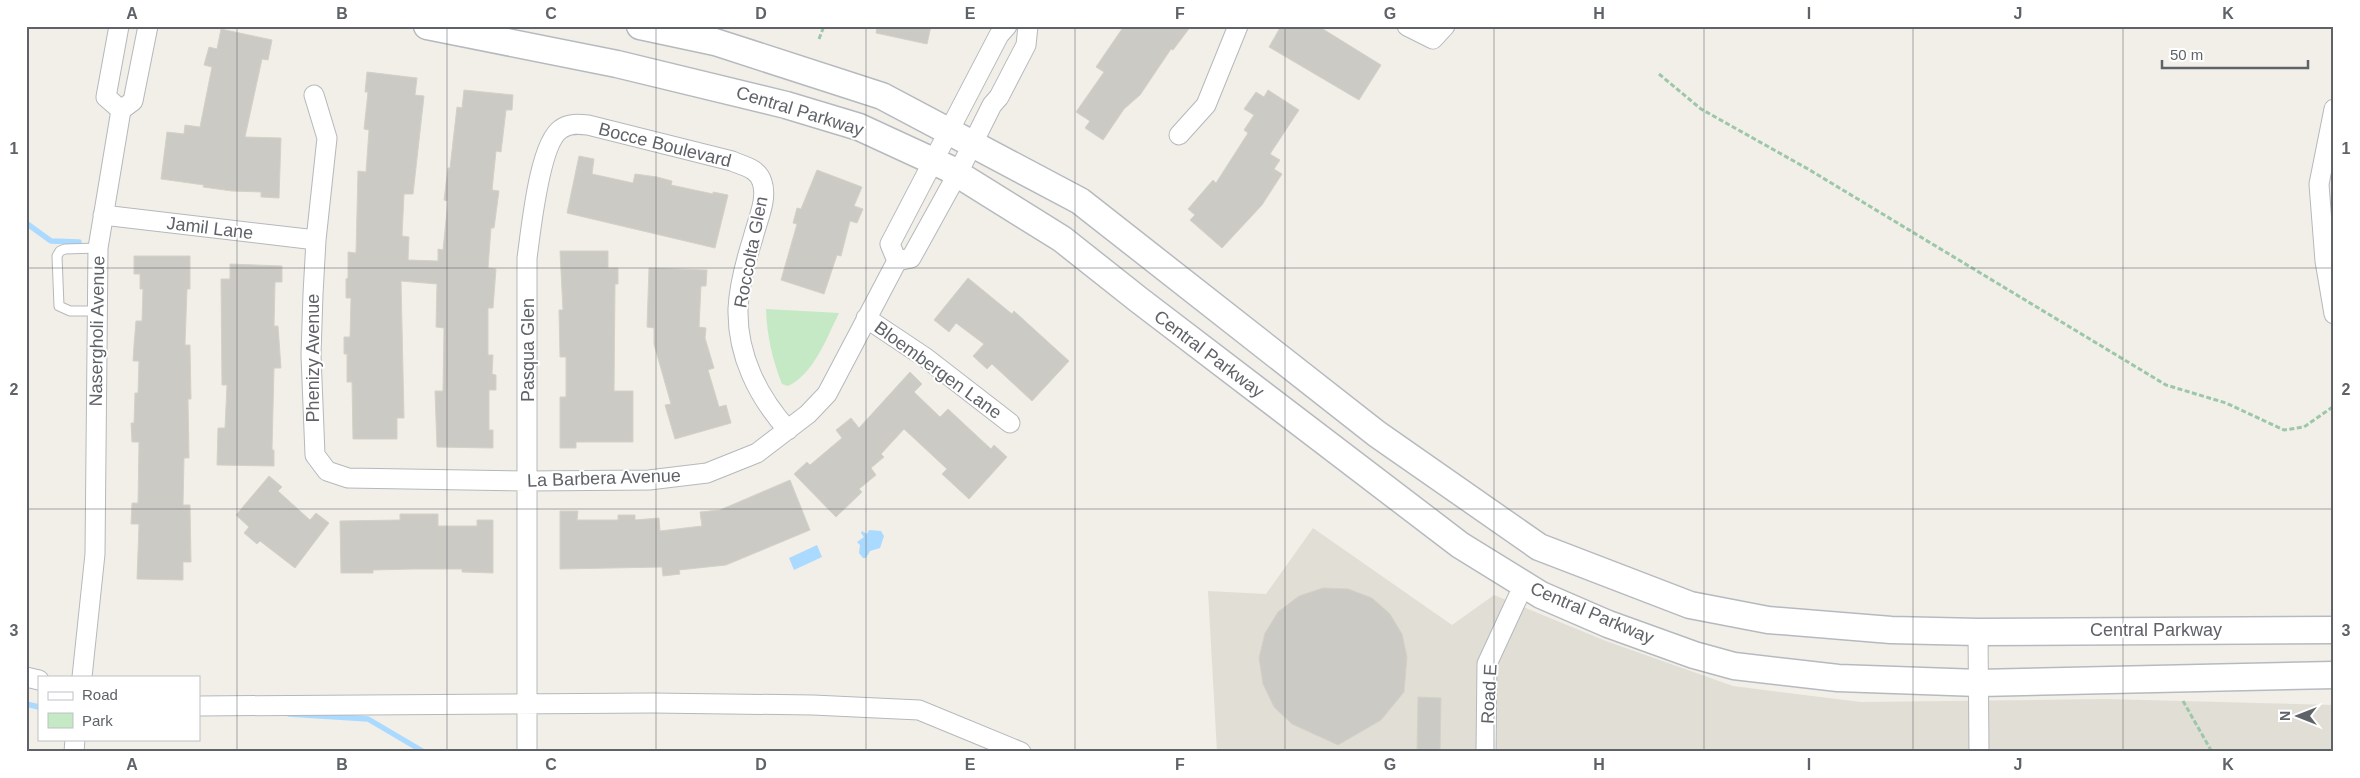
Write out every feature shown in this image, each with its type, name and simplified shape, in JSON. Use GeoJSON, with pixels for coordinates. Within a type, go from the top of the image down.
{"type":"FeatureCollection","features":[{"type":"Feature","properties":{"kind":"main road","name":"Central Parkway"},"geometry":{"type":"LineString","coordinates":[[426,26],[516,46],[618,64],[758,97],[859,127],[942,144],[966,156],[1062,239],[1139,300],[1460,545],[1541,595],[1608,624],[1694,655],[1734,666],[1838,678],[1979,683],[2334,676]]}},
{"type":"Feature","properties":{"kind":"main road","name":"Central Parkway"},"geometry":{"type":"LineString","coordinates":[[640,26],[715,42],[882,96],[942,144],[966,156],[1080,201],[1377,434],[1539,547],[1690,605],[1768,620],[1891,630],[1978,632],[2334,630]]}},
{"type":"Feature","properties":{"kind":"street"},"geometry":{"type":"LineString","coordinates":[[119,26],[106,97],[121,110]]}},
{"type":"Feature","properties":{"kind":"street","name":"Nasergholi Avenue"},"geometry":{"type":"LineString","coordinates":[[82,676],[94,554],[98,248],[121,110],[133,101],[148,26]]}},
{"type":"Feature","properties":{"kind":"street"},"geometry":{"type":"LineString","coordinates":[[897,261],[890,244],[999,35],[1007,26]]}},
{"type":"Feature","properties":{"kind":"street","name":"La Barbera Avenue"},"geometry":{"type":"LineString","coordinates":[[327,471],[348,478],[528,481],[649,480],[707,473],[757,453],[808,414],[827,394],[897,261],[910,258],[966,156],[1026,45],[1028,26]]}},
{"type":"Feature","properties":{"kind":"street"},"geometry":{"type":"LineString","coordinates":[[1179,135],[1206,105],[1238,26]]}},
{"type":"Feature","properties":{"kind":"street"},"geometry":{"type":"LineString","coordinates":[[1407,26],[1439,33]]}},
{"type":"Feature","properties":{"kind":"street","name":"Phenizy Avenue"},"geometry":{"type":"LineString","coordinates":[[314,95],[327,138],[316,240],[311,355],[313,426],[315,455],[327,471]]}},
{"type":"Feature","properties":{"kind":"street"},"geometry":{"type":"LineString","coordinates":[[2334,109],[2319,184],[2325,261],[2334,314]]}},
{"type":"Feature","properties":{"kind":"street","name":"Bocce Boulevard"},"geometry":{"type":"LineString","coordinates":[[561,129],[574,124],[588,125],[732,161],[754,170],[762,181]]}},
{"type":"Feature","properties":{"kind":"street","name":"Pasqua Glen"},"geometry":{"type":"LineString","coordinates":[[527,752],[527,258],[539,181],[549,146],[561,129]]}},
{"type":"Feature","properties":{"kind":"street","name":"Roccolta Glen"},"geometry":{"type":"LineString","coordinates":[[762,181],[764,198],[746,260],[738,309],[742,344],[751,377],[771,411],[788,430]]}},
{"type":"Feature","properties":{"kind":"street","name":"Jamil Lane"},"geometry":{"type":"LineString","coordinates":[[103,216],[316,240]]}},
{"type":"Feature","properties":{"kind":"street","name":"Bloembergen Lane"},"geometry":{"type":"LineString","coordinates":[[866,318],[926,358],[1010,423]]}},
{"type":"Feature","properties":{"kind":"street","name":"Road E"},"geometry":{"type":"LineString","coordinates":[[1486,752],[1487,664],[1524,584]]}},
{"type":"Feature","properties":{"kind":"street"},"geometry":{"type":"LineString","coordinates":[[1978,632],[1979,752]]}},
{"type":"Feature","properties":{"kind":"street"},"geometry":{"type":"LineString","coordinates":[[200,706],[813,705],[919,710],[1021,752]]}},
{"type":"Feature","properties":{"kind":"lane"},"geometry":{"type":"LineString","coordinates":[[97,311],[70,311],[59,306],[57,256],[60,251],[65,249],[98,248]]}},
{"type":"Feature","properties":{"kind":"path"},"geometry":{"type":"LineString","coordinates":[[819,39],[824,26]]}},
{"type":"Feature","properties":{"kind":"path"},"geometry":{"type":"LineString","coordinates":[[1659,74],[1701,109],[1808,169],[2166,385],[2226,403],[2284,430],[2304,427],[2334,406]]}},
{"type":"Feature","properties":{"kind":"path"},"geometry":{"type":"LineString","coordinates":[[2170,679],[2212,752]]}},
{"type":"Feature","properties":{"kind":"shaded area"},"geometry":{"type":"Polygon","coordinates":[[[1313,528],[1452,625],[1494,595],[1606,641],[1733,686],[1861,702],[2106,699],[2334,705],[2334,752],[1217,752],[1208,591],[1266,594],[1313,528]]]}},
{"type":"Feature","properties":{"kind":"green space"},"geometry":{"type":"Polygon","coordinates":[[[766,309],[839,313],[819,354],[805,373],[788,386],[782,384],[773,356],[766,309]]]}},
{"type":"Feature","properties":{"kind":"water"},"geometry":{"type":"Polygon","coordinates":[[[869,530],[881,531],[884,536],[880,548],[870,551],[866,558],[863,558],[859,553],[860,545],[857,542],[864,537],[861,533],[862,531],[867,534],[869,530]]]}},
{"type":"Feature","properties":{"kind":"water"},"geometry":{"type":"Polygon","coordinates":[[[817,545],[822,557],[794,570],[789,558],[817,545]]]}},
{"type":"Feature","properties":{"kind":"building"},"geometry":{"type":"Polygon","coordinates":[[[877,26],[931,26],[927,44],[876,33],[877,26]]]}},
{"type":"Feature","properties":{"kind":"building"},"geometry":{"type":"Polygon","coordinates":[[[1124,26],[1191,26],[1173,50],[1171,49],[1140,95],[1124,109],[1103,140],[1085,128],[1090,121],[1076,112],[1104,72],[1096,67],[1124,26]]]}},
{"type":"Feature","properties":{"kind":"building"},"geometry":{"type":"Polygon","coordinates":[[[1281,26],[1318,26],[1381,65],[1359,100],[1269,47],[1281,26]]]}},
{"type":"Feature","properties":{"kind":"building"},"geometry":{"type":"Polygon","coordinates":[[[221,29],[272,40],[268,60],[262,59],[245,137],[281,138],[279,198],[261,197],[261,192],[232,191],[161,179],[167,132],[184,134],[185,125],[200,127],[212,67],[204,65],[209,47],[217,49],[221,29]]]}},
{"type":"Feature","properties":{"kind":"building"},"geometry":{"type":"Polygon","coordinates":[[[367,72],[417,78],[415,95],[424,96],[413,194],[404,194],[402,236],[409,237],[408,260],[438,261],[438,249],[443,250],[448,201],[444,200],[448,168],[450,168],[457,107],[462,108],[464,90],[513,95],[512,110],[506,110],[501,152],[496,151],[492,190],[499,191],[494,228],[491,228],[488,268],[496,269],[493,308],[488,308],[488,355],[493,355],[492,374],[496,375],[496,390],[489,390],[489,430],[493,430],[493,448],[437,447],[435,391],[443,391],[444,328],[436,327],[437,284],[401,281],[404,418],[397,418],[397,439],[353,439],[352,382],[347,382],[347,354],[344,354],[344,337],[350,337],[351,298],[346,298],[346,279],[348,278],[348,252],[356,253],[358,171],[366,172],[369,130],[364,129],[368,92],[365,92],[367,72]]]}},
{"type":"Feature","properties":{"kind":"building"},"geometry":{"type":"Polygon","coordinates":[[[1268,90],[1299,110],[1270,154],[1280,160],[1274,169],[1282,174],[1262,205],[1222,248],[1190,220],[1195,215],[1188,209],[1213,180],[1216,183],[1248,133],[1244,130],[1254,115],[1244,109],[1256,92],[1264,97],[1268,90]]]}},
{"type":"Feature","properties":{"kind":"building"},"geometry":{"type":"Polygon","coordinates":[[[579,156],[594,159],[592,174],[633,183],[635,174],[657,177],[672,181],[671,185],[713,194],[713,192],[728,195],[715,248],[567,213],[579,156]]]}},
{"type":"Feature","properties":{"kind":"building"},"geometry":{"type":"Polygon","coordinates":[[[817,170],[862,187],[854,206],[863,209],[857,223],[850,221],[841,256],[837,255],[824,294],[781,280],[797,224],[793,223],[797,208],[801,209],[817,170]]]}},
{"type":"Feature","properties":{"kind":"building"},"geometry":{"type":"Polygon","coordinates":[[[560,251],[608,251],[608,268],[618,268],[618,284],[615,284],[614,391],[633,391],[633,442],[576,442],[576,448],[560,448],[560,397],[566,397],[566,357],[560,357],[559,310],[563,310],[560,251]]]}},
{"type":"Feature","properties":{"kind":"building"},"geometry":{"type":"Polygon","coordinates":[[[134,256],[190,256],[190,289],[187,289],[185,345],[190,345],[191,399],[188,399],[189,458],[184,458],[183,505],[190,505],[191,562],[183,562],[183,580],[137,579],[139,524],[131,524],[132,503],[138,503],[139,442],[132,442],[131,423],[134,423],[135,393],[138,393],[139,361],[133,361],[136,321],[142,321],[143,289],[140,289],[140,274],[134,274],[134,256]]]}},
{"type":"Feature","properties":{"kind":"building"},"geometry":{"type":"Polygon","coordinates":[[[230,264],[282,266],[282,282],[275,282],[274,326],[278,326],[281,368],[274,368],[272,450],[274,450],[274,466],[217,465],[218,428],[225,428],[227,385],[222,385],[221,279],[230,279],[230,264]]]}},
{"type":"Feature","properties":{"kind":"building"},"geometry":{"type":"Polygon","coordinates":[[[649,268],[707,270],[706,286],[701,286],[699,327],[706,328],[705,338],[714,368],[708,370],[719,407],[726,405],[731,423],[675,439],[665,405],[671,404],[654,344],[654,328],[647,327],[649,268]]]}},
{"type":"Feature","properties":{"kind":"building"},"geometry":{"type":"Polygon","coordinates":[[[968,278],[1012,314],[1014,311],[1069,361],[1032,401],[992,364],[987,369],[973,356],[984,344],[956,323],[949,332],[934,320],[968,278]]]}},
{"type":"Feature","properties":{"kind":"building"},"geometry":{"type":"Polygon","coordinates":[[[910,372],[922,384],[914,392],[940,417],[948,409],[991,449],[994,445],[1007,457],[969,499],[942,474],[947,469],[904,429],[881,454],[884,457],[871,468],[876,475],[859,489],[862,492],[836,517],[794,474],[807,462],[810,465],[842,438],[836,430],[851,418],[859,428],[910,372]]]}},
{"type":"Feature","properties":{"kind":"building"},"geometry":{"type":"Polygon","coordinates":[[[269,476],[282,487],[278,491],[310,520],[316,513],[329,523],[295,568],[260,541],[257,544],[244,533],[249,527],[236,515],[269,476]]]}},
{"type":"Feature","properties":{"kind":"building"},"geometry":{"type":"Polygon","coordinates":[[[790,480],[810,530],[726,565],[679,570],[680,574],[663,576],[662,567],[560,569],[560,511],[578,511],[577,520],[618,520],[618,515],[635,515],[635,520],[659,518],[660,531],[702,526],[700,512],[720,510],[790,480]]]}},
{"type":"Feature","properties":{"kind":"building"},"geometry":{"type":"Polygon","coordinates":[[[400,514],[438,514],[438,526],[477,526],[477,520],[493,520],[493,573],[462,572],[462,569],[413,569],[373,570],[373,573],[341,573],[340,521],[400,520],[400,514]]]}},
{"type":"Feature","properties":{"kind":"building"},"geometry":{"type":"Polygon","coordinates":[[[1323,588],[1348,589],[1372,598],[1390,614],[1402,634],[1407,657],[1404,692],[1381,720],[1338,745],[1292,724],[1274,707],[1263,684],[1259,658],[1265,633],[1278,612],[1299,596],[1323,588]]]}},
{"type":"Feature","properties":{"kind":"building"},"geometry":{"type":"Polygon","coordinates":[[[1418,697],[1441,698],[1440,752],[1417,752],[1418,697]]]}},
{"type":"Feature","properties":{"kind":"waterway"},"geometry":{"type":"LineString","coordinates":[[26,223],[51,241],[79,242]]}},
{"type":"Feature","properties":{"kind":"waterway"},"geometry":{"type":"LineString","coordinates":[[26,704],[38,707]]}},
{"type":"Feature","properties":{"kind":"waterway"},"geometry":{"type":"LineString","coordinates":[[289,714],[368,719],[424,752]]}}]}
